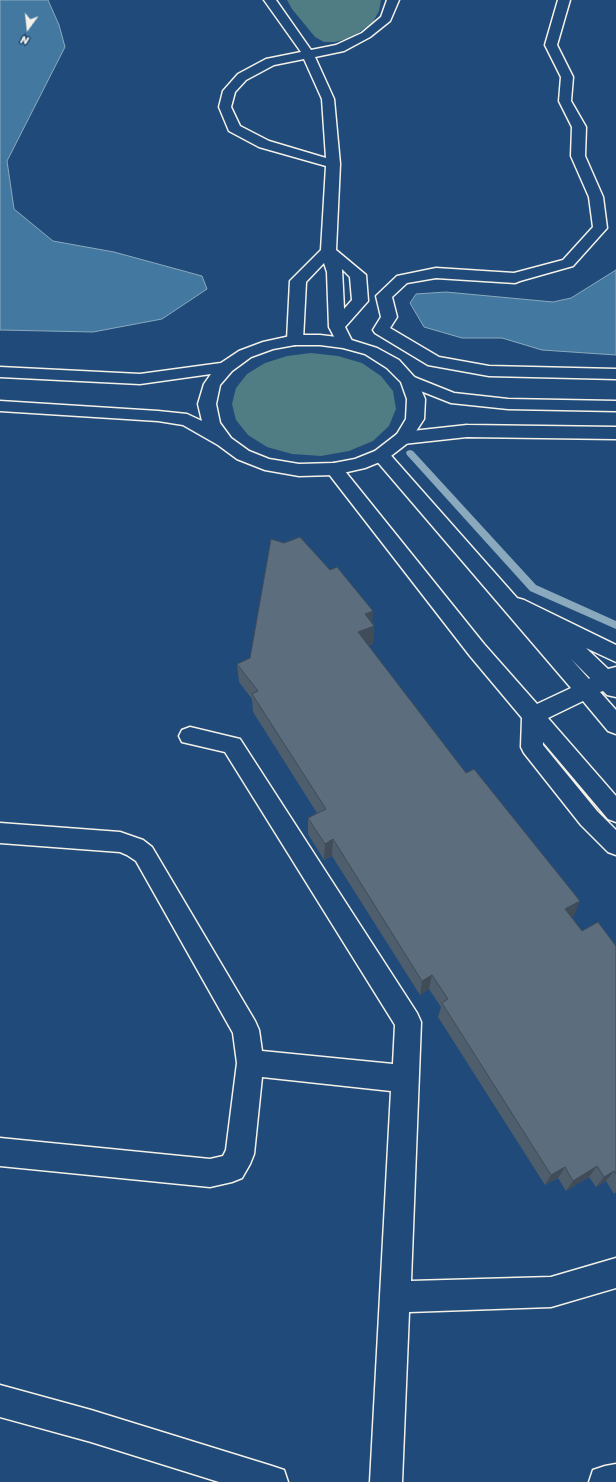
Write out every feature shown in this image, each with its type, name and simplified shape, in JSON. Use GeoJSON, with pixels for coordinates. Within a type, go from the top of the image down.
{"type":"FeatureCollection","features":[{"type":"Feature","properties":{"kind":"street"},"geometry":{"type":"LineString","coordinates":[[270,0],[308,54],[328,99],[333,164],[328,251],[335,272],[336,327],[345,343]]}},
{"type":"Feature","properties":{"kind":"street"},"geometry":{"type":"LineString","coordinates":[[333,164],[264,144],[234,128],[225,107],[229,91],[242,77],[270,62],[340,48],[366,35],[386,19],[392,0]]}},
{"type":"Feature","properties":{"kind":"street"},"geometry":{"type":"LineString","coordinates":[[564,0],[551,45],[567,77],[565,101],[579,127],[578,156],[596,197],[600,228],[568,263],[515,278],[436,273],[402,279],[384,296],[389,317],[381,330],[434,360],[489,371],[616,374]]}},
{"type":"Feature","properties":{"kind":"street"},"geometry":{"type":"LineString","coordinates":[[328,251],[358,275],[360,302],[336,327]]}},
{"type":"Feature","properties":{"kind":"street"},"geometry":{"type":"LineString","coordinates":[[295,340],[298,281],[328,251]]}},
{"type":"Feature","properties":{"kind":"street"},"geometry":{"type":"LineString","coordinates":[[225,442],[211,424],[207,404],[212,384],[226,367],[245,354],[269,345],[295,340],[320,340],[345,343],[371,351],[393,364],[409,380],[451,398],[508,404],[616,406]]}},
{"type":"Feature","properties":{"kind":"street"},"geometry":{"type":"LineString","coordinates":[[0,372],[140,379],[226,367]]}},
{"type":"Feature","properties":{"kind":"street"},"geometry":{"type":"LineString","coordinates":[[0,406],[158,416],[187,420],[243,454],[265,464],[299,470],[334,469],[359,464],[381,455],[403,438],[414,419],[416,399],[409,380]]}},
{"type":"Feature","properties":{"kind":"street"},"geometry":{"type":"LineString","coordinates":[[403,438],[467,431],[616,433]]}},
{"type":"Feature","properties":{"kind":"street"},"geometry":{"type":"LineString","coordinates":[[381,455],[616,725]]}},
{"type":"Feature","properties":{"kind":"street"},"geometry":{"type":"LineString","coordinates":[[334,469],[477,650],[616,812]]}},
{"type":"Feature","properties":{"kind":"street"},"geometry":{"type":"LineString","coordinates":[[506,599],[616,654]]}},
{"type":"Feature","properties":{"kind":"street"},"geometry":{"type":"LineString","coordinates":[[541,617],[613,682]]}},
{"type":"Feature","properties":{"kind":"street"},"geometry":{"type":"LineString","coordinates":[[533,716],[585,690],[613,682]]}},
{"type":"Feature","properties":{"kind":"street"},"geometry":{"type":"LineString","coordinates":[[533,716],[532,747],[589,818],[616,845]]}},
{"type":"Feature","properties":{"kind":"street"},"geometry":{"type":"LineString","coordinates":[[190,736],[232,745],[408,1022],[386,1482]]}},
{"type":"Feature","properties":{"kind":"street"},"geometry":{"type":"LineString","coordinates":[[0,832],[120,842],[135,847],[144,854],[246,1030],[250,1063],[240,1154],[232,1168],[210,1173],[0,1152]]}},
{"type":"Feature","properties":{"kind":"street"},"geometry":{"type":"LineString","coordinates":[[250,1063],[406,1079]]}},
{"type":"Feature","properties":{"kind":"street"},"geometry":{"type":"LineString","coordinates":[[395,1297],[551,1292],[616,1273]]}},
{"type":"Feature","properties":{"kind":"street"},"geometry":{"type":"LineString","coordinates":[[0,1401],[91,1426],[272,1482]]}},
{"type":"Feature","properties":{"kind":"street"},"geometry":{"type":"LineString","coordinates":[[605,1482],[616,1480]]}},
{"type":"Feature","properties":{"kind":"green space"},"geometry":{"type":"Polygon","coordinates":[[[287,0],[381,0],[379,11],[373,22],[347,39],[335,42],[324,42],[315,37],[292,9],[287,0]]]}},
{"type":"Feature","properties":{"kind":"green space"},"geometry":{"type":"Polygon","coordinates":[[[311,353],[338,356],[362,363],[381,376],[393,391],[396,409],[389,426],[373,441],[349,451],[321,456],[292,454],[267,447],[248,435],[236,420],[232,404],[236,388],[247,374],[265,363],[287,356],[311,353]]]}},
{"type":"Feature","properties":{"kind":"water"},"geometry":{"type":"Polygon","coordinates":[[[0,0],[48,0],[59,25],[65,47],[7,161],[14,209],[53,241],[114,252],[202,276],[207,289],[162,319],[93,332],[0,330],[0,0]]]}},
{"type":"Feature","properties":{"kind":"water"},"geometry":{"type":"Polygon","coordinates":[[[616,270],[616,355],[542,350],[502,338],[462,338],[424,327],[410,303],[416,294],[446,292],[553,302],[571,298],[616,270]]]}},
{"type":"Feature","properties":{"kind":"building"},"geometry":{"type":"Polygon","coordinates":[[[300,537],[330,570],[337,567],[373,611],[365,614],[374,626],[358,632],[466,773],[474,769],[580,901],[565,909],[582,931],[598,922],[616,946],[616,1174],[614,1171],[604,1177],[597,1166],[573,1181],[565,1167],[551,1175],[442,1003],[448,999],[432,975],[422,981],[333,839],[325,844],[308,818],[326,809],[252,694],[258,691],[237,664],[250,658],[271,539],[284,543],[300,537]]]}},
{"type":"Feature","properties":{"kind":"waterway"},"geometry":{"type":"LineString","coordinates":[[410,453],[533,588],[616,625]]}}]}
